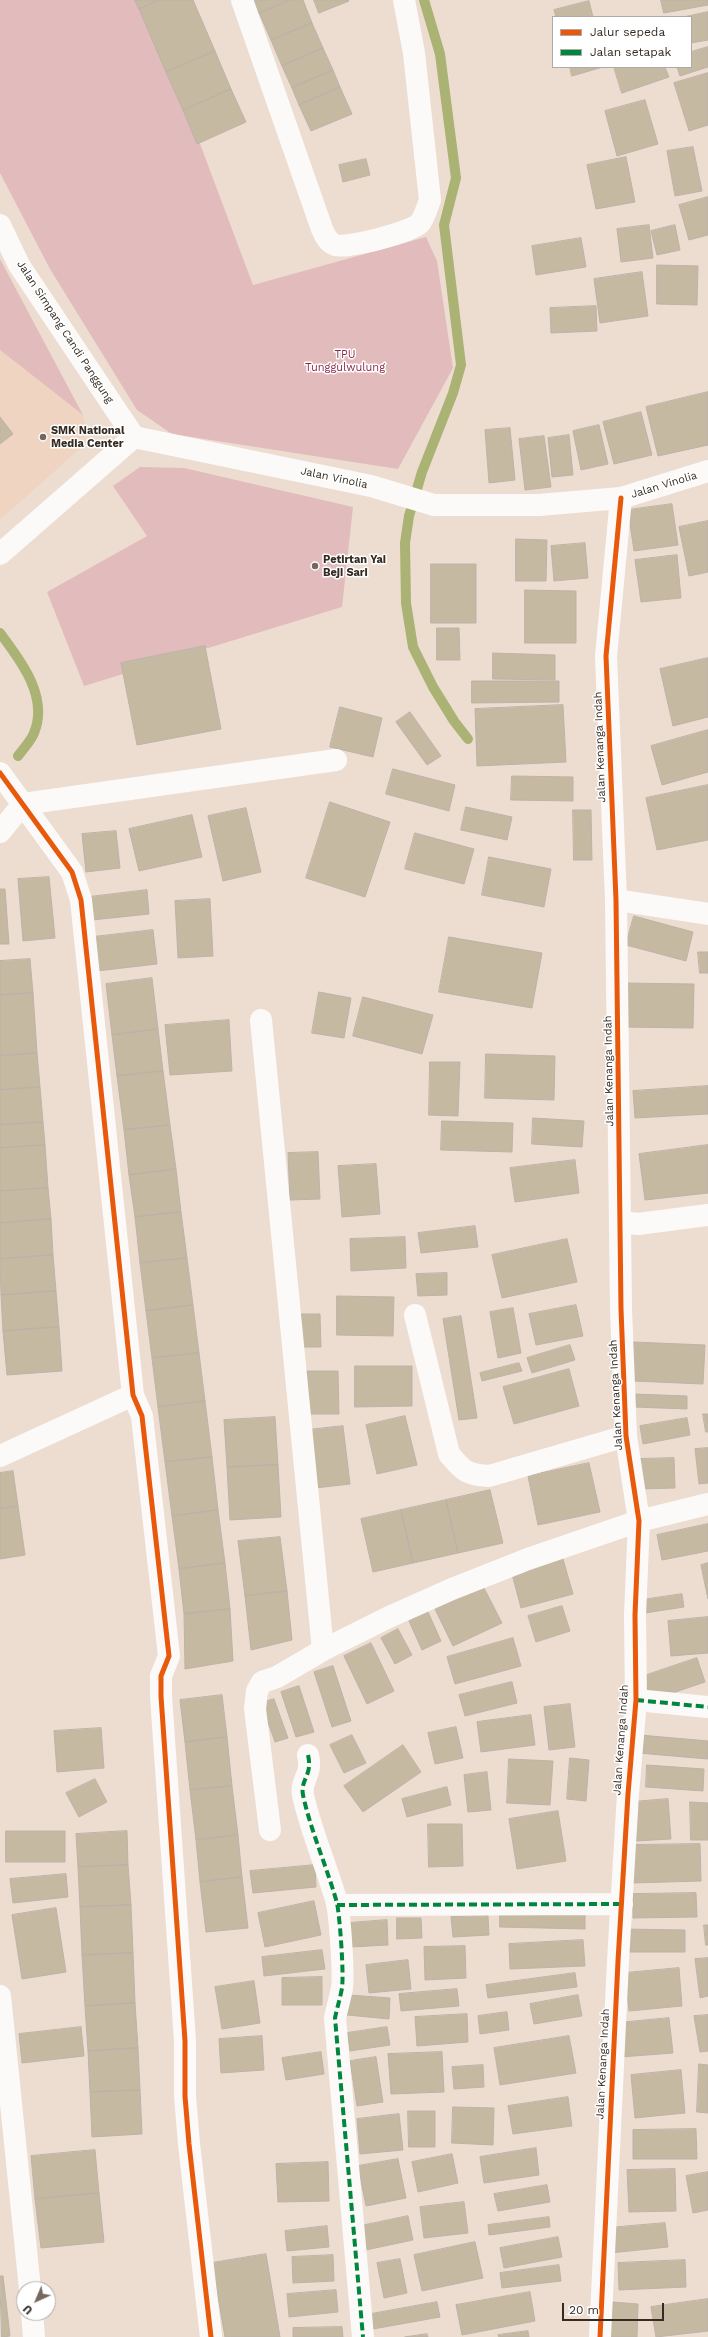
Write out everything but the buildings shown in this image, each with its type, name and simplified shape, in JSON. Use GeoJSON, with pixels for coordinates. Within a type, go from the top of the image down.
{"type":"FeatureCollection","features":[{"type":"Feature","properties":{"kind":"street"},"geometry":{"type":"LineString","coordinates":[[242,0],[322,229],[328,241],[336,245],[349,245],[412,229],[421,223],[430,200],[414,53],[404,0]]}},
{"type":"Feature","properties":{"kind":"street","name":"Jalan Simpang Candi Panggung"},"geometry":{"type":"LineString","coordinates":[[0,225],[19,265],[134,437]]}},
{"type":"Feature","properties":{"kind":"street"},"geometry":{"type":"LineString","coordinates":[[0,554],[134,437]]}},
{"type":"Feature","properties":{"kind":"street","name":"Jalan Vinolia"},"geometry":{"type":"LineString","coordinates":[[134,437],[371,486],[434,505],[539,505],[621,498],[708,471]]}},
{"type":"Feature","properties":{"kind":"street","name":"Jalan Kenanga Indah"},"geometry":{"type":"LineString","coordinates":[[600,2337],[602,2253],[628,1794],[636,1700],[635,1615],[639,1521],[626,1436],[621,1309],[616,900],[606,656],[621,498]]}},
{"type":"Feature","properties":{"kind":"street"},"geometry":{"type":"LineString","coordinates":[[0,832],[23,804],[336,760]]}},
{"type":"Feature","properties":{"kind":"street"},"geometry":{"type":"LineString","coordinates":[[0,773],[72,872],[81,900],[133,1395],[142,1416],[169,1656],[161,1676],[161,1696],[185,2041],[185,2096],[211,2337]]}},
{"type":"Feature","properties":{"kind":"street"},"geometry":{"type":"LineString","coordinates":[[616,900],[708,914]]}},
{"type":"Feature","properties":{"kind":"street"},"geometry":{"type":"LineString","coordinates":[[261,1020],[323,1650]]}},
{"type":"Feature","properties":{"kind":"street"},"geometry":{"type":"LineString","coordinates":[[621,1222],[638,1224],[708,1215]]}},
{"type":"Feature","properties":{"kind":"street"},"geometry":{"type":"LineString","coordinates":[[415,1316],[449,1454],[459,1467],[471,1475],[489,1476],[626,1436]]}},
{"type":"Feature","properties":{"kind":"street"},"geometry":{"type":"LineString","coordinates":[[0,1456],[133,1395]]}},
{"type":"Feature","properties":{"kind":"street"},"geometry":{"type":"LineString","coordinates":[[270,1830],[255,1709],[256,1691],[262,1682],[277,1677],[323,1650],[452,1589],[528,1559],[639,1521],[708,1504]]}},
{"type":"Feature","properties":{"kind":"street"},"geometry":{"type":"LineString","coordinates":[[636,1700],[708,1706]]}},
{"type":"Feature","properties":{"kind":"street"},"geometry":{"type":"LineString","coordinates":[[308,1755],[311,1766],[308,1776],[303,1783],[303,1793],[309,1818],[337,1905],[342,1987],[335,2018],[362,2337]]}},
{"type":"Feature","properties":{"kind":"street"},"geometry":{"type":"LineString","coordinates":[[337,1905],[622,1904]]}},
{"type":"Feature","properties":{"kind":"street"},"geometry":{"type":"LineString","coordinates":[[0,1996],[29,2281]]}},
{"type":"Feature","properties":{"kind":"street"},"geometry":{"type":"LineString","coordinates":[[33,2321],[34,2337]]}},
{"type":"Feature","properties":{"kind":"shaded area","name":"SMK National Media Center"},"geometry":{"type":"Polygon","coordinates":[[[0,350],[83,415],[86,429],[84,445],[0,520],[0,350]]]}},
{"type":"Feature","properties":{"kind":"green space","name":"TPU Tunggulwulung"},"geometry":{"type":"Polygon","coordinates":[[[0,0],[146,0],[253,285],[426,237],[437,261],[453,368],[398,469],[172,434],[137,410],[50,269],[0,173],[0,0]]]}},
{"type":"Feature","properties":{"kind":"green space"},"geometry":{"type":"Polygon","coordinates":[[[0,259],[83,415],[0,350],[0,259]]]}},
{"type":"Feature","properties":{"kind":"green space"},"geometry":{"type":"Polygon","coordinates":[[[140,467],[184,468],[353,507],[342,607],[84,686],[47,592],[147,536],[113,486],[140,467]]]}},
{"type":"Feature","properties":{"kind":"waterway"},"geometry":{"type":"LineString","coordinates":[[424,0],[440,54],[456,178],[444,225],[461,365],[453,393],[422,472],[409,516],[405,543],[406,603],[413,647],[433,687],[454,721],[468,739]]}},
{"type":"Feature","properties":{"kind":"waterway"},"geometry":{"type":"LineString","coordinates":[[0,633],[24,667],[35,693],[38,706],[38,720],[33,736],[18,756]]}},
{"type":"Feature","properties":{"kind":"marked path"},"geometry":{"type":"LineString","coordinates":[[636,1700],[708,1707]]}},
{"type":"Feature","properties":{"kind":"marked path"},"geometry":{"type":"LineString","coordinates":[[308,1755],[309,1768],[303,1785],[303,1795],[310,1822],[337,1903],[339,1921],[342,1959],[342,1988],[335,2018],[363,2337]]}},
{"type":"Feature","properties":{"kind":"marked path"},"geometry":{"type":"LineString","coordinates":[[337,1905],[622,1904]]}},
{"type":"Feature","properties":{"kind":"cycle path"},"geometry":{"type":"LineString","coordinates":[[600,2337],[618,1961],[628,1794],[636,1700],[635,1615],[639,1521],[626,1436],[621,1309],[616,900],[606,656],[621,498]]}},
{"type":"Feature","properties":{"kind":"cycle path"},"geometry":{"type":"LineString","coordinates":[[0,773],[72,872],[81,900],[133,1395],[142,1416],[169,1656],[161,1676],[161,1696],[185,2041],[185,2096],[211,2337]]}},
{"type":"Feature","properties":{"kind":"place","name":"SMK National Media Center"},"geometry":{"type":"Point","coordinates":[43,437]}},
{"type":"Feature","properties":{"kind":"place","name":"Petirtan Yai Beji Sari"},"geometry":{"type":"Point","coordinates":[315,566]}}]}
